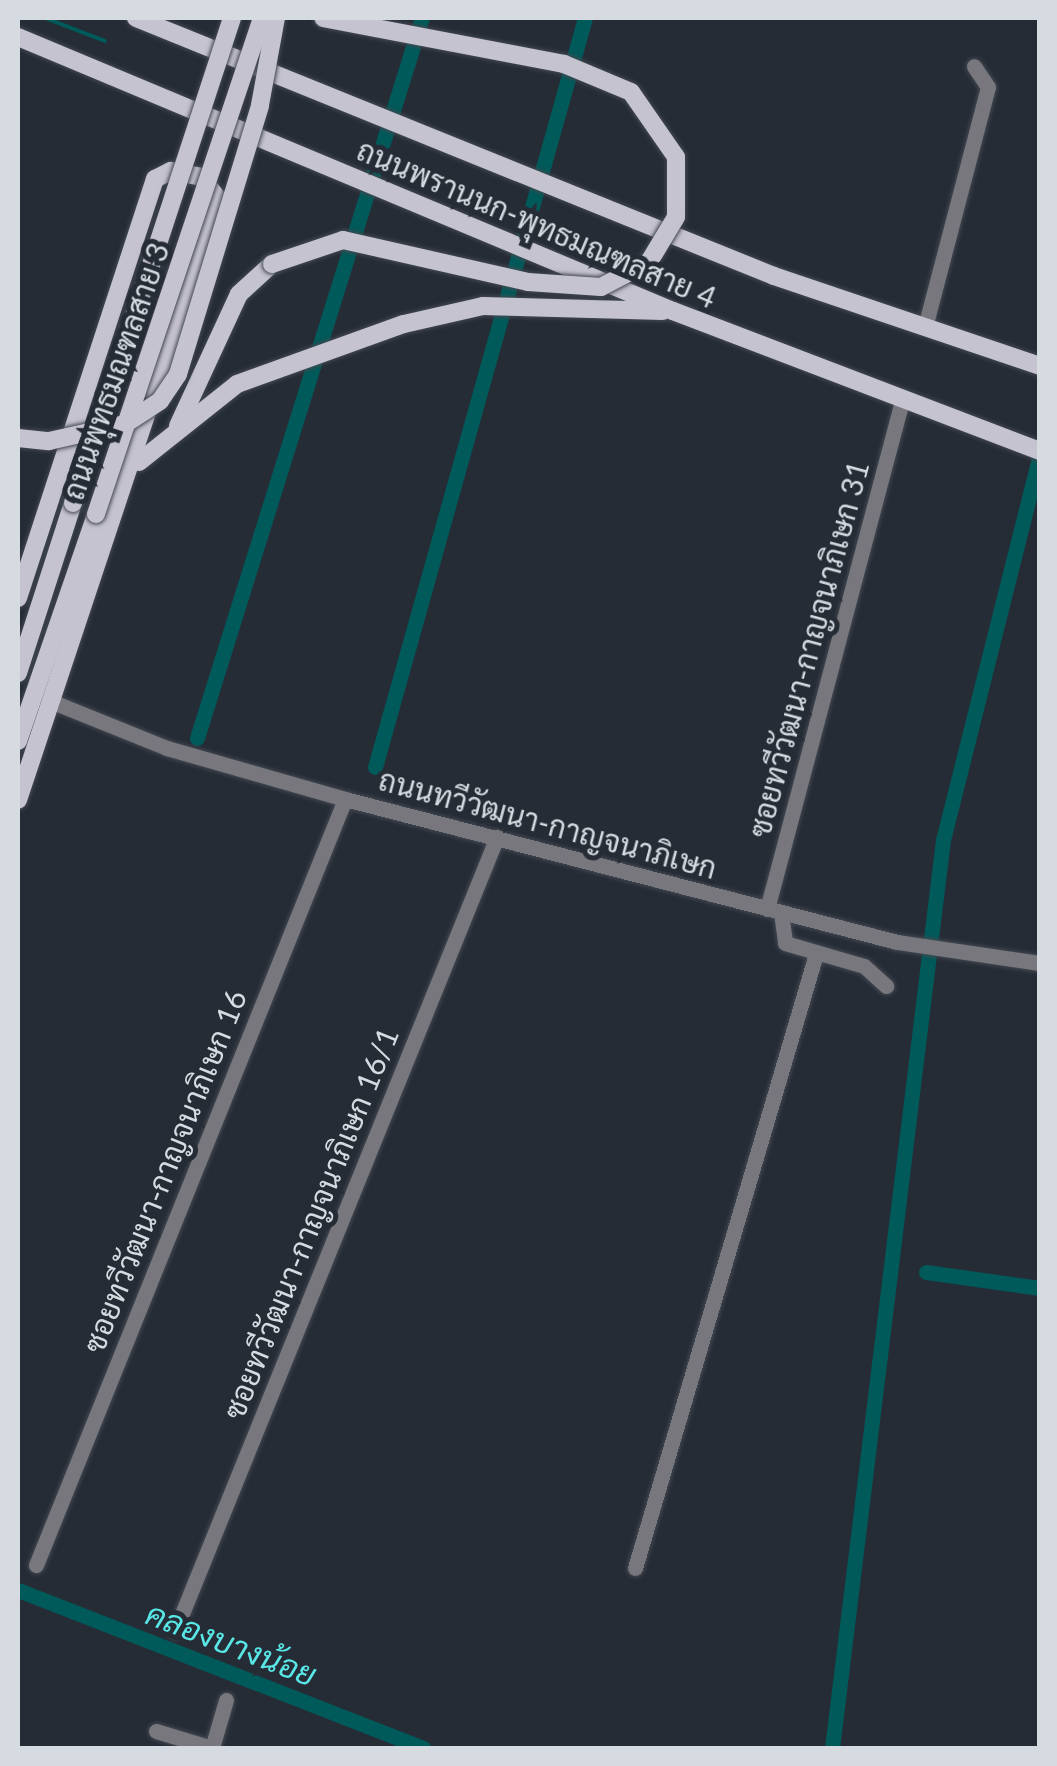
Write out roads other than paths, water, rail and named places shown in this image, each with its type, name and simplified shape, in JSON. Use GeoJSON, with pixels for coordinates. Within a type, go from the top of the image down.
{"type":"FeatureCollection","features":[{"type":"Feature","properties":{"kind":"main road","name":"ถนนพรานนก-พุทธมณฑลสาย 4"},"geometry":{"type":"LineString","coordinates":[[136,18],[569,193],[1030,363]]}},
{"type":"Feature","properties":{"kind":"main road","name":"ถนนพุทธมณฑลสาย 3"},"geometry":{"type":"LineString","coordinates":[[18,673],[232,18]]}},
{"type":"Feature","properties":{"kind":"main road","name":"ถนนพุทธมณฑลสาย 3"},"geometry":{"type":"LineString","coordinates":[[18,741],[262,18]]}},
{"type":"Feature","properties":{"kind":"main road"},"geometry":{"type":"LineString","coordinates":[[18,438],[63,440],[126,424],[160,401],[178,374],[260,105],[276,18]]}},
{"type":"Feature","properties":{"kind":"main road"},"geometry":{"type":"LineString","coordinates":[[176,430],[239,294],[272,264],[344,240],[528,282],[601,287],[649,262],[676,217],[676,157],[631,92],[564,64],[323,18]]}},
{"type":"Feature","properties":{"kind":"main road","name":"ถนนพรานนก-พุทธมณฑลสาย 4"},"geometry":{"type":"LineString","coordinates":[[18,37],[674,311],[902,402],[1040,451]]}},
{"type":"Feature","properties":{"kind":"main road"},"geometry":{"type":"LineString","coordinates":[[18,598],[154,179],[184,172],[212,184],[218,198],[136,464],[18,800]]}},
{"type":"Feature","properties":{"kind":"main road"},"geometry":{"type":"LineString","coordinates":[[136,464],[237,384],[352,343],[483,306],[674,311]]}},
{"type":"Feature","properties":{"kind":"street"},"geometry":{"type":"LineString","coordinates":[[925,327],[988,87],[974,66]]}},
{"type":"Feature","properties":{"kind":"street","name":"ซอยทวีวัฒนา-กาญจนาภิเษก 31"},"geometry":{"type":"LineString","coordinates":[[774,911],[902,402]]}},
{"type":"Feature","properties":{"kind":"street","name":"ถนนทวีวัฒนา-กาญจนาภิเษก"},"geometry":{"type":"LineString","coordinates":[[53,702],[166,748],[345,799],[898,942],[1040,962]]}},
{"type":"Feature","properties":{"kind":"street","name":"ซอยทวีวัฒนา-กาญจนาภิเษก 16"},"geometry":{"type":"LineString","coordinates":[[36,1565],[345,799]]}},
{"type":"Feature","properties":{"kind":"street","name":"ซอยทวีวัฒนา-กาญจนาภิเษก 16/1"},"geometry":{"type":"LineString","coordinates":[[175,1630],[498,836]]}},
{"type":"Feature","properties":{"kind":"street"},"geometry":{"type":"LineString","coordinates":[[774,911],[784,943],[864,966],[886,986]]}},
{"type":"Feature","properties":{"kind":"street"},"geometry":{"type":"LineString","coordinates":[[635,1568],[816,954]]}},
{"type":"Feature","properties":{"kind":"street"},"geometry":{"type":"LineString","coordinates":[[156,1730],[212,1748],[226,1700]]}},
{"type":"Feature","properties":{"kind":"waterway"},"geometry":{"type":"LineString","coordinates":[[45,18],[105,41]]}},
{"type":"Feature","properties":{"kind":"waterway"},"geometry":{"type":"LineString","coordinates":[[197,738],[422,18]]}},
{"type":"Feature","properties":{"kind":"waterway"},"geometry":{"type":"LineString","coordinates":[[375,767],[585,18]]}},
{"type":"Feature","properties":{"kind":"waterway"},"geometry":{"type":"LineString","coordinates":[[832,1748],[943,840],[1040,453]]}},
{"type":"Feature","properties":{"kind":"waterway"},"geometry":{"type":"LineString","coordinates":[[926,1272],[1040,1288]]}},
{"type":"Feature","properties":{"kind":"waterway","name":"คลองบางน้อย"},"geometry":{"type":"LineString","coordinates":[[18,1590],[423,1748]]}}]}
